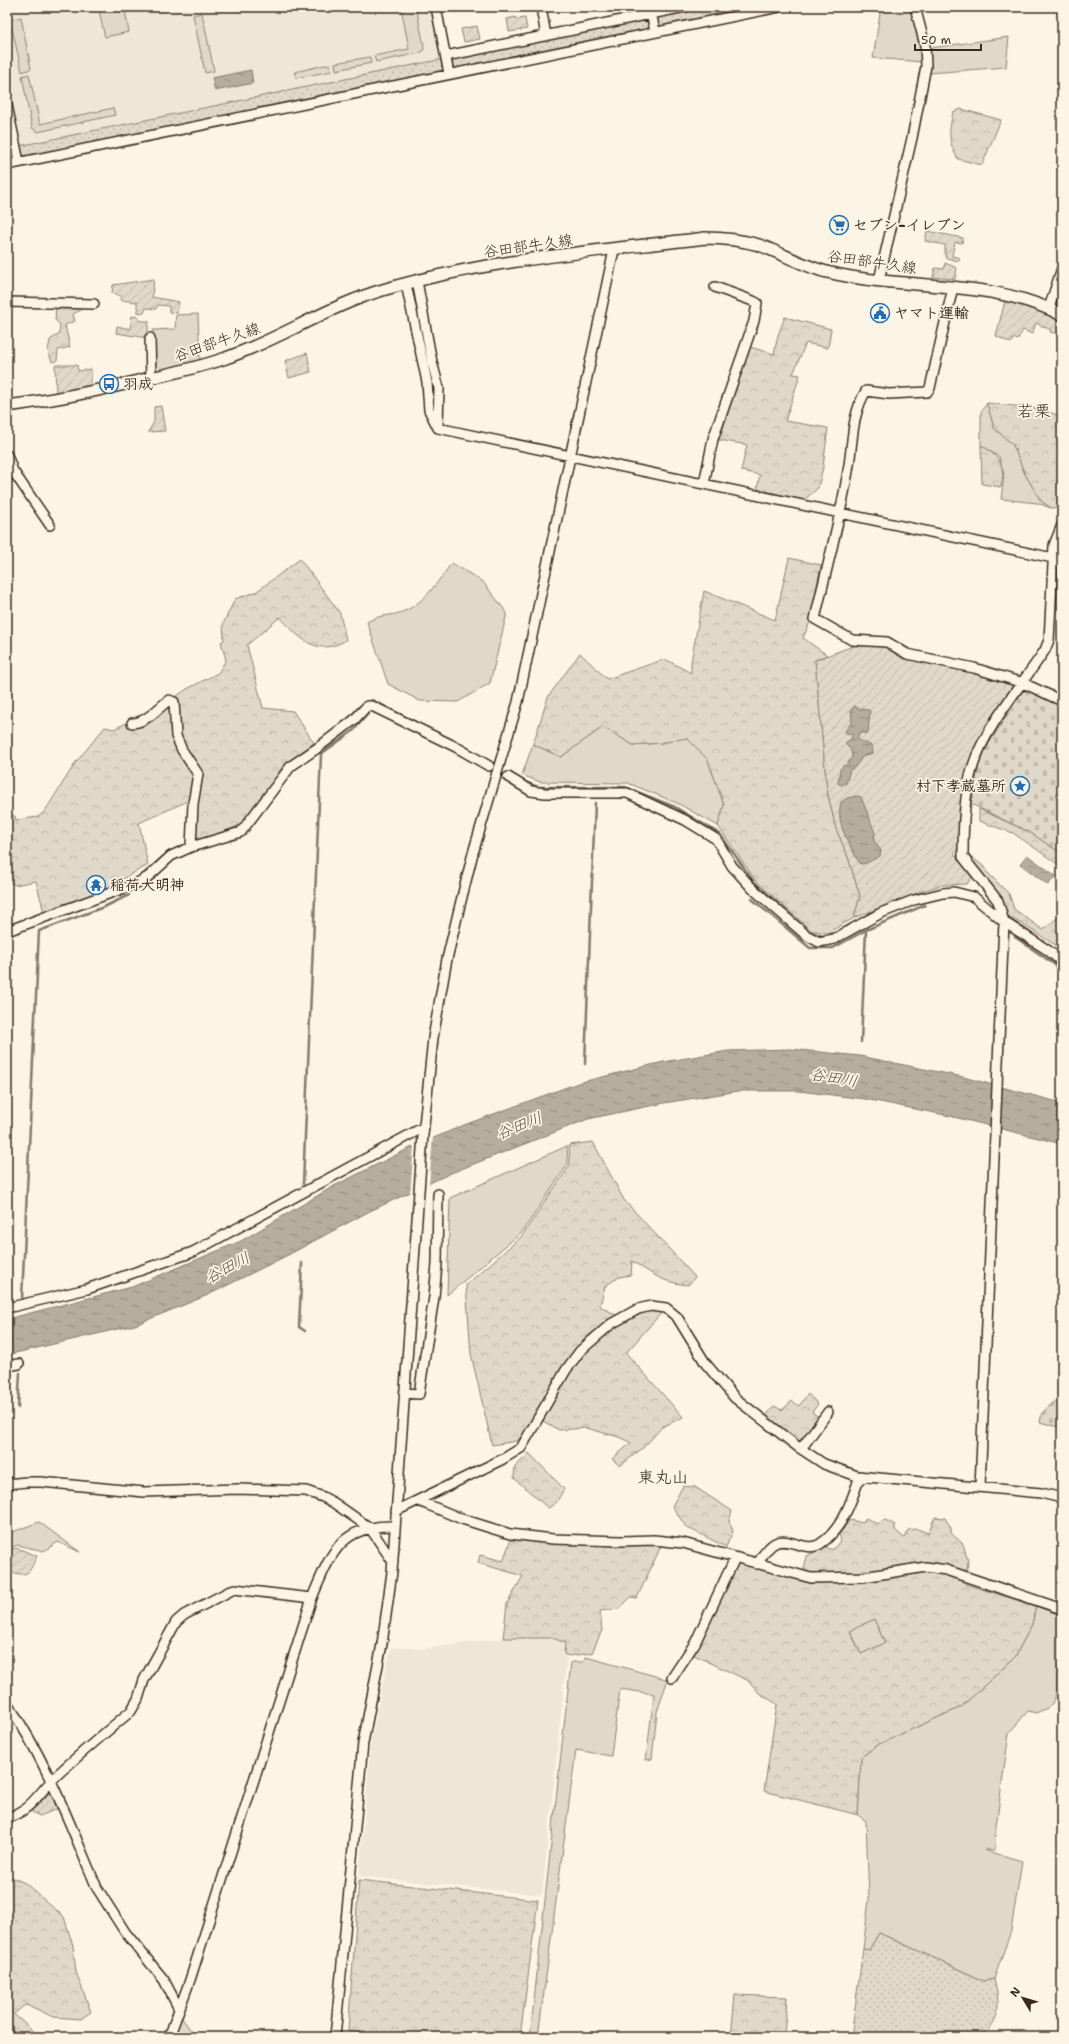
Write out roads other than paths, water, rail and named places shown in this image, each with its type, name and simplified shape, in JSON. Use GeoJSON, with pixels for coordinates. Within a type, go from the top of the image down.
{"type":"FeatureCollection","features":[{"type":"Feature","properties":{"kind":"main road","name":"谷田部牛久線"},"geometry":{"type":"LineString","coordinates":[[7,406],[78,395],[223,359],[272,339],[360,298],[411,282],[494,265],[705,238],[726,239],[760,246],[826,272],[879,280],[992,291],[1017,296],[1049,308],[1062,315]]}},
{"type":"Feature","properties":{"kind":"street"},"geometry":{"type":"LineString","coordinates":[[436,7],[449,74]]}},
{"type":"Feature","properties":{"kind":"street"},"geometry":{"type":"LineString","coordinates":[[541,7],[546,36]]}},
{"type":"Feature","properties":{"kind":"street"},"geometry":{"type":"LineString","coordinates":[[446,56],[546,36],[650,10],[685,7]]}},
{"type":"Feature","properties":{"kind":"street"},"geometry":{"type":"LineString","coordinates":[[7,165],[779,7]]}},
{"type":"Feature","properties":{"kind":"street"},"geometry":{"type":"LineString","coordinates":[[879,280],[912,138],[926,66],[925,45],[916,7]]}},
{"type":"Feature","properties":{"kind":"street"},"geometry":{"type":"LineString","coordinates":[[650,10],[655,32]]}},
{"type":"Feature","properties":{"kind":"street"},"geometry":{"type":"LineString","coordinates":[[7,105],[19,162]]}},
{"type":"Feature","properties":{"kind":"street"},"geometry":{"type":"LineString","coordinates":[[335,2037],[363,1743],[384,1630],[393,1562],[424,1131],[433,1038],[447,959],[473,853],[518,702],[614,250]]}},
{"type":"Feature","properties":{"kind":"street"},"geometry":{"type":"LineString","coordinates":[[1049,308],[1062,268]]}},
{"type":"Feature","properties":{"kind":"street"},"geometry":{"type":"LineString","coordinates":[[411,282],[427,382],[429,410],[438,428],[1053,558],[1062,562]]}},
{"type":"Feature","properties":{"kind":"street"},"geometry":{"type":"LineString","coordinates":[[704,484],[713,439],[754,321],[757,307],[757,302],[715,287]]}},
{"type":"Feature","properties":{"kind":"street"},"geometry":{"type":"LineString","coordinates":[[952,287],[930,388],[927,392],[889,394],[866,391],[862,396],[855,420],[848,470],[815,619],[852,640],[887,642],[907,654],[974,668],[1023,683],[1062,701]]}},
{"type":"Feature","properties":{"kind":"street"},"geometry":{"type":"LineString","coordinates":[[7,302],[94,304]]}},
{"type":"Feature","properties":{"kind":"street"},"geometry":{"type":"LineString","coordinates":[[150,338],[151,378]]}},
{"type":"Feature","properties":{"kind":"street"},"geometry":{"type":"LineString","coordinates":[[7,455],[12,471],[50,525]]}},
{"type":"Feature","properties":{"kind":"street"},"geometry":{"type":"LineString","coordinates":[[980,1486],[1004,922],[998,901],[963,857],[966,800],[973,766],[982,744],[1045,650],[1049,640],[1054,545],[1061,527]]}},
{"type":"Feature","properties":{"kind":"street"},"geometry":{"type":"LineString","coordinates":[[132,723],[137,723],[144,719],[169,700],[174,702],[176,736],[182,750],[198,774],[193,804],[191,847]]}},
{"type":"Feature","properties":{"kind":"street"},"geometry":{"type":"LineString","coordinates":[[7,931],[135,884],[148,877],[171,856],[191,847],[241,832],[291,766],[354,720],[367,706],[372,706],[382,710],[456,747],[489,766]]}},
{"type":"Feature","properties":{"kind":"street"},"geometry":{"type":"LineString","coordinates":[[508,777],[525,789],[538,792],[627,794],[685,820],[716,839],[732,866],[752,888],[802,932],[819,942],[834,939],[887,910],[914,900],[943,893],[962,893],[974,897],[1004,922],[1049,951],[1062,962]]}},
{"type":"Feature","properties":{"kind":"street"},"geometry":{"type":"LineString","coordinates":[[7,1308],[87,1289],[192,1252],[424,1131]]}},
{"type":"Feature","properties":{"kind":"street"},"geometry":{"type":"LineString","coordinates":[[404,1393],[419,1394],[436,1271],[438,1194]]}},
{"type":"Feature","properties":{"kind":"street"},"geometry":{"type":"LineString","coordinates":[[396,1511],[419,1501],[521,1448],[566,1370],[580,1352],[611,1324],[638,1310],[651,1306],[666,1308],[676,1317],[706,1364],[735,1398],[801,1449],[824,1464],[841,1471],[860,1476],[980,1486],[1041,1493],[1062,1498]]}},
{"type":"Feature","properties":{"kind":"street"},"geometry":{"type":"LineString","coordinates":[[7,1366],[19,1364]]}},
{"type":"Feature","properties":{"kind":"street"},"geometry":{"type":"LineString","coordinates":[[801,1449],[828,1412]]}},
{"type":"Feature","properties":{"kind":"street"},"geometry":{"type":"LineString","coordinates":[[757,1564],[766,1551],[775,1542],[812,1546],[820,1544],[835,1532],[860,1476]]}},
{"type":"Feature","properties":{"kind":"street"},"geometry":{"type":"LineString","coordinates":[[7,1484],[41,1482],[144,1492],[238,1489],[306,1491],[334,1503],[370,1528],[393,1562]]}},
{"type":"Feature","properties":{"kind":"street"},"geometry":{"type":"LineString","coordinates":[[419,1501],[462,1519],[510,1534],[588,1540],[654,1540],[683,1543],[757,1564],[822,1579],[863,1577],[926,1567],[966,1576],[1062,1609]]}},
{"type":"Feature","properties":{"kind":"street"},"geometry":{"type":"LineString","coordinates":[[169,2037],[312,1598],[327,1563],[337,1546],[362,1530],[395,1526]]}},
{"type":"Feature","properties":{"kind":"street"},"geometry":{"type":"LineString","coordinates":[[672,1678],[695,1642],[735,1558]]}},
{"type":"Feature","properties":{"kind":"street"},"geometry":{"type":"LineString","coordinates":[[7,1818],[24,1810],[89,1746],[131,1711],[138,1700],[144,1680],[176,1622],[184,1615],[234,1589],[312,1598]]}},
{"type":"Feature","properties":{"kind":"street"},"geometry":{"type":"LineString","coordinates":[[7,1703],[25,1731],[52,1782],[97,1888],[105,1903],[125,1932],[164,1980],[179,2009]]}},
{"type":"Feature","properties":{"kind":"water"},"geometry":{"type":"Polygon","coordinates":[[[251,70],[253,83],[215,91],[212,78],[251,70]]]}},
{"type":"Feature","properties":{"kind":"water"},"geometry":{"type":"Polygon","coordinates":[[[855,706],[859,709],[870,711],[868,733],[859,733],[857,739],[872,746],[873,753],[863,756],[855,767],[850,770],[846,783],[841,785],[838,783],[840,769],[844,765],[846,766],[852,757],[851,750],[846,745],[846,742],[851,739],[852,734],[846,733],[845,731],[852,722],[851,710],[855,706]]]}},
{"type":"Feature","properties":{"kind":"water"},"geometry":{"type":"Polygon","coordinates":[[[857,796],[861,797],[875,833],[874,841],[881,851],[880,856],[867,863],[860,864],[844,834],[840,818],[841,802],[847,798],[857,796]]]}},
{"type":"Feature","properties":{"kind":"water"},"geometry":{"type":"Polygon","coordinates":[[[1027,855],[1056,876],[1048,885],[1020,864],[1027,855]]]}},
{"type":"Feature","properties":{"kind":"water","name":"谷田川"},"geometry":{"type":"Polygon","coordinates":[[[790,1049],[860,1056],[963,1077],[1062,1103],[1062,1144],[950,1116],[865,1099],[799,1091],[739,1091],[664,1103],[588,1119],[451,1173],[368,1212],[288,1255],[208,1295],[135,1325],[7,1355],[7,1319],[132,1287],[241,1241],[334,1186],[408,1149],[464,1125],[578,1083],[663,1062],[728,1051],[790,1049]]]}},
{"type":"Feature","properties":{"kind":"waterway"},"geometry":{"type":"LineString","coordinates":[[372,700],[475,752]]}},
{"type":"Feature","properties":{"kind":"waterway"},"geometry":{"type":"LineString","coordinates":[[348,719],[360,706]]}},
{"type":"Feature","properties":{"kind":"waterway"},"geometry":{"type":"LineString","coordinates":[[303,1184],[321,754],[353,731],[368,714]]}},
{"type":"Feature","properties":{"kind":"waterway"},"geometry":{"type":"LineString","coordinates":[[281,773],[287,764]]}},
{"type":"Feature","properties":{"kind":"waterway"},"geometry":{"type":"LineString","coordinates":[[525,782],[538,787],[625,787],[675,807],[720,834],[754,882],[810,932],[822,936],[833,933]]}},
{"type":"Feature","properties":{"kind":"waterway"},"geometry":{"type":"LineString","coordinates":[[585,1064],[595,803]]}},
{"type":"Feature","properties":{"kind":"waterway"},"geometry":{"type":"LineString","coordinates":[[140,877],[165,855]]}},
{"type":"Feature","properties":{"kind":"waterway"},"geometry":{"type":"LineString","coordinates":[[22,1298],[39,931],[104,907],[129,895]]}},
{"type":"Feature","properties":{"kind":"waterway"},"geometry":{"type":"LineString","coordinates":[[752,899],[810,948],[833,948],[866,930],[925,905]]}},
{"type":"Feature","properties":{"kind":"waterway"},"geometry":{"type":"LineString","coordinates":[[1008,918],[1036,937]]}},
{"type":"Feature","properties":{"kind":"waterway"},"geometry":{"type":"LineString","coordinates":[[861,1042],[866,930]]}},
{"type":"Feature","properties":{"kind":"waterway"},"geometry":{"type":"LineString","coordinates":[[1015,937],[1054,964],[1062,972]]}},
{"type":"Feature","properties":{"kind":"waterway"},"geometry":{"type":"LineString","coordinates":[[302,1263],[299,1327],[305,1331]]}},
{"type":"Feature","properties":{"kind":"waterway"},"geometry":{"type":"LineString","coordinates":[[18,1408],[20,1373]]}},
{"type":"Feature","properties":{"kind":"place","name":"セブン-イレブン"},"geometry":{"type":"Point","coordinates":[839,225]}},
{"type":"Feature","properties":{"kind":"place","name":"ヤマト運輸"},"geometry":{"type":"Point","coordinates":[880,313]}},
{"type":"Feature","properties":{"kind":"place","name":"羽成"},"geometry":{"type":"Point","coordinates":[109,384]}},
{"type":"Feature","properties":{"kind":"place","name":"村下孝蔵墓所"},"geometry":{"type":"Point","coordinates":[1020,786]}},
{"type":"Feature","properties":{"kind":"place","name":"稲荷大明神"},"geometry":{"type":"Point","coordinates":[96,885]}},
{"type":"Feature","properties":{"kind":"district","name":"若栗"},"geometry":{"type":"Point","coordinates":[1034,411]}},
{"type":"Feature","properties":{"kind":"district","name":"東丸山"},"geometry":{"type":"Point","coordinates":[663,1477]}}]}
